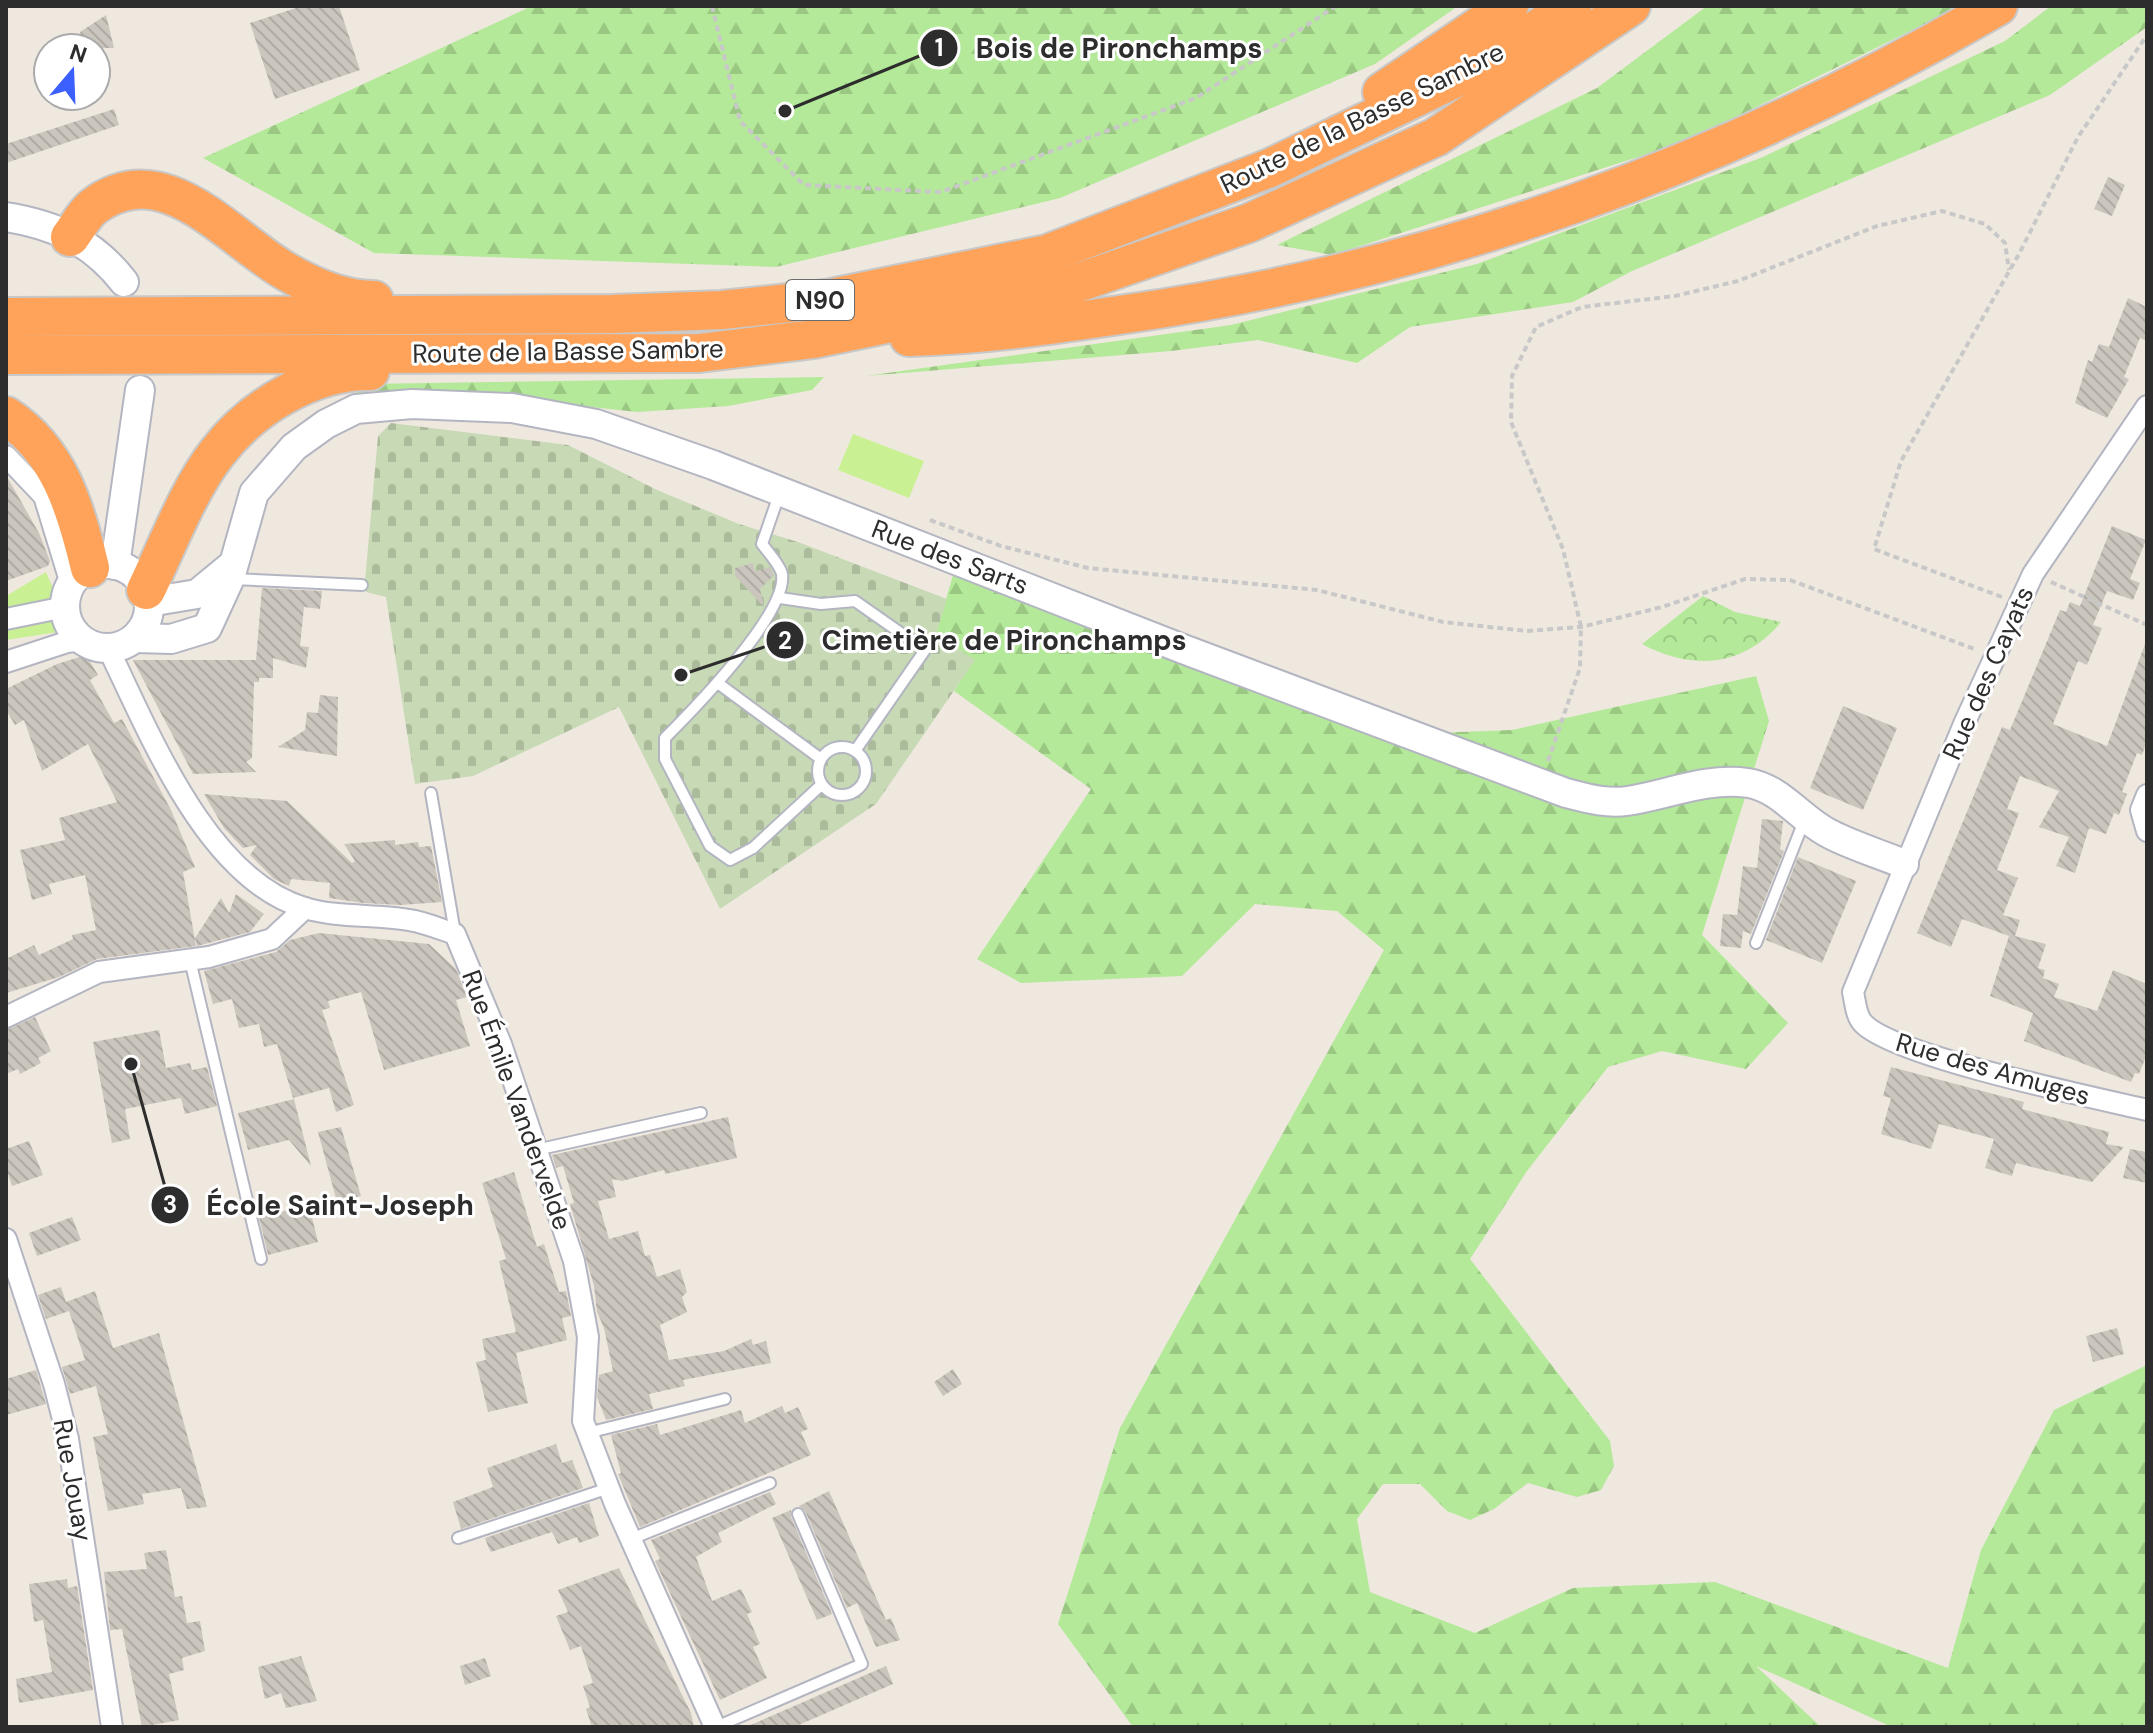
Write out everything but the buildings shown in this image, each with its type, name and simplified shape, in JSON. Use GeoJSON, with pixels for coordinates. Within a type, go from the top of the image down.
{"type":"FeatureCollection","features":[{"type":"Feature","properties":{"kind":"highway"},"geometry":{"type":"LineString","coordinates":[[1270,168],[1509,6]]}},
{"type":"Feature","properties":{"kind":"highway","name":"Route de la Basse Sambre"},"geometry":{"type":"LineString","coordinates":[[6,317],[612,314],[722,310],[826,299],[1047,254],[1270,168],[1487,63],[1572,6]]}},
{"type":"Feature","properties":{"kind":"highway","name":"Route de la Basse Sambre"},"geometry":{"type":"LineString","coordinates":[[6,355],[699,353],[814,339],[1066,287],[1249,223],[1436,137],[1631,6]]}},
{"type":"Feature","properties":{"kind":"highway"},"geometry":{"type":"LineString","coordinates":[[814,339],[965,336],[1157,310],[1292,285],[1446,247],[1554,212],[1700,155],[1831,94],[1998,6]]}},
{"type":"Feature","properties":{"kind":"highway"},"geometry":{"type":"LineString","coordinates":[[70,237],[93,208],[134,189],[166,192],[200,210],[286,271],[355,300],[546,303],[612,314]]}},
{"type":"Feature","properties":{"kind":"highway"},"geometry":{"type":"LineString","coordinates":[[148,596],[216,453],[253,415],[305,384],[354,371],[472,373],[637,369],[699,353]]}},
{"type":"Feature","properties":{"kind":"highway"},"geometry":{"type":"LineString","coordinates":[[6,416],[26,428],[54,465],[76,507],[85,581]]}},
{"type":"Feature","properties":{"kind":"street"},"geometry":{"type":"LineString","coordinates":[[6,217],[39,222],[70,237],[104,256],[124,282]]}},
{"type":"Feature","properties":{"kind":"street"},"geometry":{"type":"LineString","coordinates":[[140,390],[85,581],[68,621],[96,644],[216,846],[262,888],[305,908],[410,920],[455,934]]}},
{"type":"Feature","properties":{"kind":"street","name":"Rue des Sarts"},"geometry":{"type":"LineString","coordinates":[[135,638],[171,639],[207,628],[230,572],[254,493],[267,474],[294,447],[326,424],[356,409],[412,404],[512,408],[596,424],[781,491],[1183,649],[1539,783],[1604,802],[1627,801],[1705,782],[1752,783],[1791,804],[1805,819],[1831,835],[1904,864]]}},
{"type":"Feature","properties":{"kind":"street","name":"Rue des Cayats"},"geometry":{"type":"LineString","coordinates":[[1864,959],[2033,574],[2147,406]]}},
{"type":"Feature","properties":{"kind":"street"},"geometry":{"type":"LineString","coordinates":[[6,456],[44,496],[85,581]]}},
{"type":"Feature","properties":{"kind":"street"},"geometry":{"type":"LineString","coordinates":[[148,596],[197,594],[230,572]]}},
{"type":"Feature","properties":{"kind":"street"},"geometry":{"type":"LineString","coordinates":[[6,619],[85,581],[138,577],[148,596],[148,616],[135,638],[96,644],[67,642],[6,662]]}},
{"type":"Feature","properties":{"kind":"street"},"geometry":{"type":"LineString","coordinates":[[2147,795],[2141,810],[2147,831]]}},
{"type":"Feature","properties":{"kind":"street"},"geometry":{"type":"LineString","coordinates":[[6,1017],[99,972],[190,960],[272,939],[305,908]]}},
{"type":"Feature","properties":{"kind":"street","name":"Rue Émile Vandervelde"},"geometry":{"type":"LineString","coordinates":[[455,934],[501,1044],[574,1261],[588,1337],[583,1421],[609,1488],[715,1727]]}},
{"type":"Feature","properties":{"kind":"street","name":"Rue des Amuges"},"geometry":{"type":"LineString","coordinates":[[1864,959],[1853,992],[1860,1020],[1881,1037],[1962,1064],[2147,1110]]}},
{"type":"Feature","properties":{"kind":"street","name":"Rue Jouay"},"geometry":{"type":"LineString","coordinates":[[6,1239],[54,1384],[68,1439],[112,1727]]}},
{"type":"Feature","properties":{"kind":"lane"},"geometry":{"type":"LineString","coordinates":[[781,491],[762,544],[782,573],[780,598],[719,684],[665,738],[665,759],[710,846],[730,860],[753,848],[820,786],[821,759]]}},
{"type":"Feature","properties":{"kind":"lane"},"geometry":{"type":"LineString","coordinates":[[230,572],[362,585]]}},
{"type":"Feature","properties":{"kind":"lane"},"geometry":{"type":"LineString","coordinates":[[780,598],[821,604],[855,601],[925,650],[855,751]]}},
{"type":"Feature","properties":{"kind":"lane"},"geometry":{"type":"LineString","coordinates":[[719,684],[821,759]]}},
{"type":"Feature","properties":{"kind":"lane"},"geometry":{"type":"LineString","coordinates":[[821,759],[834,749],[855,751]]}},
{"type":"Feature","properties":{"kind":"lane"},"geometry":{"type":"LineString","coordinates":[[820,786],[846,795],[859,787],[866,772],[855,751]]}},
{"type":"Feature","properties":{"kind":"lane"},"geometry":{"type":"LineString","coordinates":[[431,793],[455,934]]}},
{"type":"Feature","properties":{"kind":"lane"},"geometry":{"type":"LineString","coordinates":[[1756,943],[1805,819]]}},
{"type":"Feature","properties":{"kind":"lane"},"geometry":{"type":"LineString","coordinates":[[190,960],[261,1259]]}},
{"type":"Feature","properties":{"kind":"lane"},"geometry":{"type":"LineString","coordinates":[[536,1150],[701,1113]]}},
{"type":"Feature","properties":{"kind":"lane"},"geometry":{"type":"LineString","coordinates":[[587,1433],[725,1399]]}},
{"type":"Feature","properties":{"kind":"lane"},"geometry":{"type":"LineString","coordinates":[[631,1539],[770,1483]]}},
{"type":"Feature","properties":{"kind":"lane"},"geometry":{"type":"LineString","coordinates":[[458,1538],[609,1488]]}},
{"type":"Feature","properties":{"kind":"lane"},"geometry":{"type":"LineString","coordinates":[[715,1727],[862,1664],[798,1514]]}},
{"type":"Feature","properties":{"kind":"path"},"geometry":{"type":"LineString","coordinates":[[712,6],[740,121],[804,185],[941,192],[1196,98],[1336,6]]}},
{"type":"Feature","properties":{"kind":"path"},"geometry":{"type":"LineString","coordinates":[[2020,603],[1874,549],[1901,461],[2009,270],[2078,137],[2147,35]]}},
{"type":"Feature","properties":{"kind":"path"},"geometry":{"type":"LineString","coordinates":[[1539,783],[1560,734],[1580,668],[1581,627],[1563,549],[1511,422],[1512,376],[1536,327],[1582,307],[1675,296],[1738,281],[1877,226],[1942,211],[1985,224],[2005,243],[2009,270]]}},
{"type":"Feature","properties":{"kind":"path"},"geometry":{"type":"LineString","coordinates":[[927,519],[1001,546],[1088,568],[1317,590],[1443,622],[1527,631],[1581,627],[1662,607],[1745,579],[1790,580],[1995,657]]}},
{"type":"Feature","properties":{"kind":"path"},"geometry":{"type":"LineString","coordinates":[[2033,574],[2147,625]]}},
{"type":"Feature","properties":{"kind":"green space"},"geometry":{"type":"Polygon","coordinates":[[[532,6],[1458,6],[1375,64],[1060,198],[776,267],[374,253],[203,158],[532,6]]]}},
{"type":"Feature","properties":{"kind":"green space"},"geometry":{"type":"Polygon","coordinates":[[[1707,6],[1961,6],[1685,142],[1332,255],[1277,245],[1597,88],[1707,6]]]}},
{"type":"Feature","properties":{"kind":"green space"},"geometry":{"type":"Polygon","coordinates":[[[2051,6],[2147,6],[2147,27],[2050,95],[1632,271],[1573,302],[1410,327],[1357,363],[1258,340],[1171,351],[866,376],[1231,325],[1477,264],[1763,157],[2005,41],[2051,6]]]}},
{"type":"Feature","properties":{"kind":"green space"},"geometry":{"type":"Polygon","coordinates":[[[824,377],[812,390],[728,406],[637,412],[527,400],[350,400],[365,384],[824,377]]]}},
{"type":"Feature","properties":{"kind":"green space"},"geometry":{"type":"Polygon","coordinates":[[[391,423],[568,445],[657,490],[739,524],[798,542],[947,599],[936,634],[975,660],[876,804],[720,909],[619,707],[473,776],[415,784],[386,597],[366,592],[365,581],[378,436],[391,423]]]}},
{"type":"Feature","properties":{"kind":"green space"},"geometry":{"type":"Polygon","coordinates":[[[853,434],[924,461],[909,498],[838,470],[853,434]]]}},
{"type":"Feature","properties":{"kind":"green space"},"geometry":{"type":"Polygon","coordinates":[[[46,572],[71,630],[6,640],[6,596],[46,572]]]}},
{"type":"Feature","properties":{"kind":"green space"},"geometry":{"type":"Polygon","coordinates":[[[953,575],[1385,735],[1512,730],[1756,676],[1769,721],[1702,935],[1788,1023],[1746,1069],[1662,1051],[1608,1067],[1527,1171],[1470,1259],[1610,1441],[1614,1466],[1601,1490],[1577,1497],[1528,1483],[1494,1509],[1470,1520],[1447,1511],[1420,1484],[1383,1484],[1357,1519],[1370,1592],[1475,1633],[1573,1588],[1715,1582],[1948,1668],[1981,1550],[2054,1410],[2147,1365],[2147,1727],[1892,1727],[1756,1666],[1821,1727],[1133,1727],[1058,1624],[1120,1428],[1384,950],[1337,911],[1255,904],[1182,976],[1021,983],[977,959],[1091,789],[954,691],[974,660],[936,634],[953,575]]]}},
{"type":"Feature","properties":{"kind":"green space"},"geometry":{"type":"Polygon","coordinates":[[[1703,596],[1735,612],[1781,622],[1751,648],[1716,660],[1680,658],[1642,644],[1703,596]]]}},
{"type":"Feature","properties":{"kind":"place","name":"Bois de Pironchamps"},"geometry":{"type":"Point","coordinates":[785,111]}},
{"type":"Feature","properties":{"kind":"place","name":"Cimetière de Pironchamps"},"geometry":{"type":"Point","coordinates":[681,675]}},
{"type":"Feature","properties":{"kind":"place","name":"École Saint-Joseph"},"geometry":{"type":"Point","coordinates":[131,1064]}}]}
